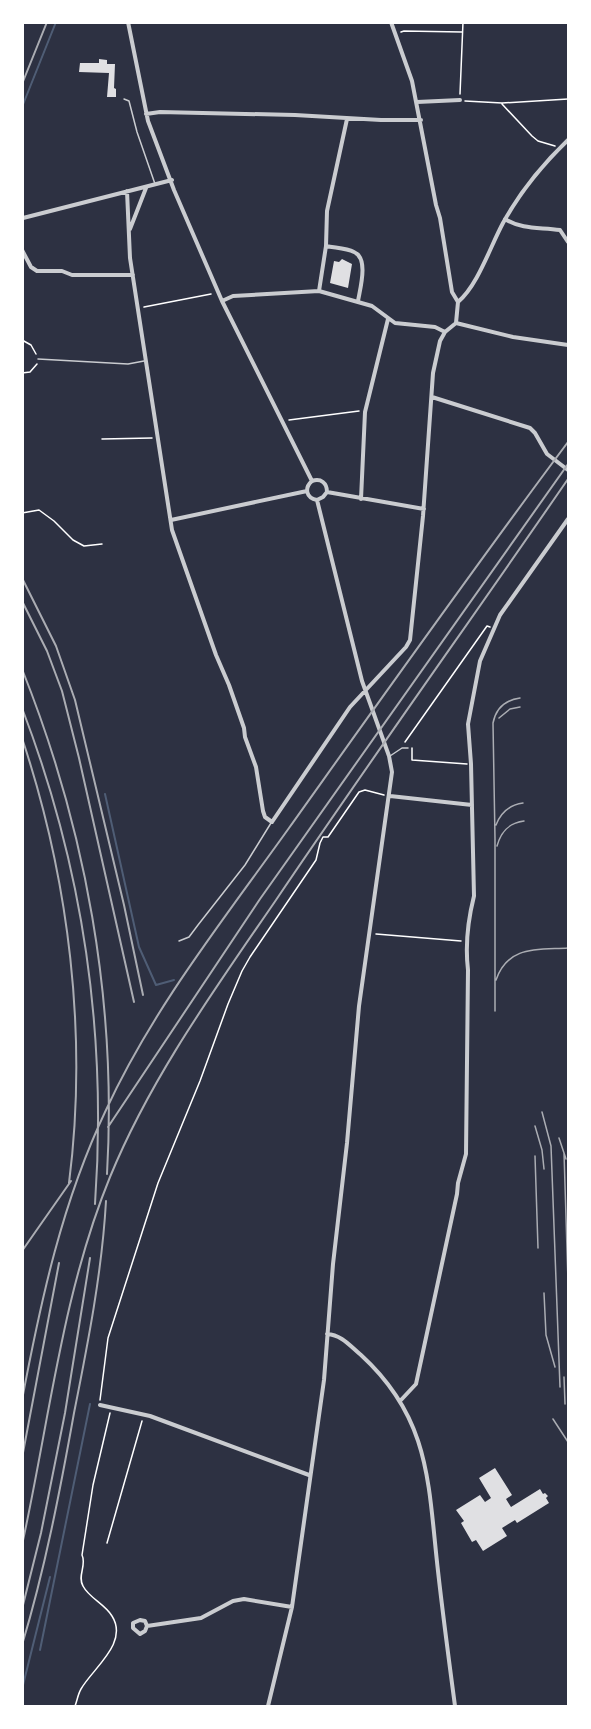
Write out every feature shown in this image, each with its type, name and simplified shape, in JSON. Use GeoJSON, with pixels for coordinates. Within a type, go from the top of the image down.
{"type":"FeatureCollection","features":[{"type":"Feature","properties":{"kind":"street"},"geometry":{"type":"LineString","coordinates":[[128,22],[146,114],[174,190],[222,301],[312,481]]}},
{"type":"Feature","properties":{"kind":"street"},"geometry":{"type":"LineString","coordinates":[[127,190],[133,275],[177,547],[244,729],[256,767],[265,818],[272,822],[350,707],[410,640],[424,510],[435,363],[440,341],[445,332],[456,323],[458,302],[452,292],[447,250],[412,81],[391,22]]}},
{"type":"Feature","properties":{"kind":"street"},"geometry":{"type":"LineString","coordinates":[[417,102],[460,100]]}},
{"type":"Feature","properties":{"kind":"street"},"geometry":{"type":"LineString","coordinates":[[146,114],[160,112],[421,120]]}},
{"type":"Feature","properties":{"kind":"street"},"geometry":{"type":"LineString","coordinates":[[319,291],[326,246],[327,211],[347,119]]}},
{"type":"Feature","properties":{"kind":"street"},"geometry":{"type":"LineString","coordinates":[[458,302],[468,293],[505,219],[538,172],[568,140]]}},
{"type":"Feature","properties":{"kind":"street"},"geometry":{"type":"LineString","coordinates":[[23,218],[172,180]]}},
{"type":"Feature","properties":{"kind":"street"},"geometry":{"type":"LineString","coordinates":[[129,231],[146,188]]}},
{"type":"Feature","properties":{"kind":"street"},"geometry":{"type":"LineString","coordinates":[[505,219],[517,226],[560,230],[568,242]]}},
{"type":"Feature","properties":{"kind":"street"},"geometry":{"type":"LineString","coordinates":[[326,246],[356,252],[360,256],[362,264],[358,301]]}},
{"type":"Feature","properties":{"kind":"street"},"geometry":{"type":"LineString","coordinates":[[22,250],[31,267],[37,271],[62,271],[72,275],[133,275]]}},
{"type":"Feature","properties":{"kind":"street"},"geometry":{"type":"LineString","coordinates":[[222,301],[233,296],[319,291],[372,306],[395,323],[435,327],[445,332]]}},
{"type":"Feature","properties":{"kind":"street"},"geometry":{"type":"LineString","coordinates":[[361,499],[365,412],[388,319]]}},
{"type":"Feature","properties":{"kind":"street"},"geometry":{"type":"LineString","coordinates":[[456,323],[508,336],[568,345]]}},
{"type":"Feature","properties":{"kind":"street"},"geometry":{"type":"LineString","coordinates":[[432,397],[530,428],[549,455],[568,470]]}},
{"type":"Feature","properties":{"kind":"street"},"geometry":{"type":"LineString","coordinates":[[312,481],[323,482],[326,486],[327,492],[317,500],[310,497],[307,491],[312,481]]}},
{"type":"Feature","properties":{"kind":"street"},"geometry":{"type":"LineString","coordinates":[[171,520],[307,491]]}},
{"type":"Feature","properties":{"kind":"street"},"geometry":{"type":"LineString","coordinates":[[327,492],[424,510]]}},
{"type":"Feature","properties":{"kind":"street"},"geometry":{"type":"LineString","coordinates":[[268,1707],[292,1607],[324,1380],[359,1006],[392,772],[387,749],[365,692],[317,500]]}},
{"type":"Feature","properties":{"kind":"street"},"geometry":{"type":"LineString","coordinates":[[401,1400],[416,1384],[466,1154],[467,942],[474,896],[468,724],[480,661],[500,615],[568,519]]}},
{"type":"Feature","properties":{"kind":"street"},"geometry":{"type":"LineString","coordinates":[[388,795],[472,805]]}},
{"type":"Feature","properties":{"kind":"street"},"geometry":{"type":"LineString","coordinates":[[327,1334],[342,1338],[380,1374],[401,1400],[419,1440],[424,1461],[455,1707]]}},
{"type":"Feature","properties":{"kind":"street"},"geometry":{"type":"LineString","coordinates":[[100,1405],[144,1414],[309,1475]]}},
{"type":"Feature","properties":{"kind":"street"},"geometry":{"type":"LineString","coordinates":[[147,1626],[201,1618],[233,1601],[244,1599],[292,1607]]}},
{"type":"Feature","properties":{"kind":"lane"},"geometry":{"type":"LineString","coordinates":[[124,99],[131,105],[136,132],[156,185]]}},
{"type":"Feature","properties":{"kind":"lane"},"geometry":{"type":"LineString","coordinates":[[38,359],[128,364],[146,360]]}},
{"type":"Feature","properties":{"kind":"lane"},"geometry":{"type":"LineString","coordinates":[[389,756],[402,748],[408,748]]}},
{"type":"Feature","properties":{"kind":"lane"},"geometry":{"type":"LineString","coordinates":[[179,941],[189,937],[206,916],[256,848],[272,822]]}},
{"type":"Feature","properties":{"kind":"path"},"geometry":{"type":"LineString","coordinates":[[463,22],[460,100],[502,103],[568,99]]}},
{"type":"Feature","properties":{"kind":"path"},"geometry":{"type":"LineString","coordinates":[[397,34],[404,31],[463,32]]}},
{"type":"Feature","properties":{"kind":"path"},"geometry":{"type":"LineString","coordinates":[[502,103],[538,141],[555,146]]}},
{"type":"Feature","properties":{"kind":"path"},"geometry":{"type":"LineString","coordinates":[[143,307],[211,294]]}},
{"type":"Feature","properties":{"kind":"path"},"geometry":{"type":"LineString","coordinates":[[22,340],[31,345],[38,359],[30,372],[22,373]]}},
{"type":"Feature","properties":{"kind":"path"},"geometry":{"type":"LineString","coordinates":[[289,420],[360,411]]}},
{"type":"Feature","properties":{"kind":"path"},"geometry":{"type":"LineString","coordinates":[[102,439],[153,438]]}},
{"type":"Feature","properties":{"kind":"path"},"geometry":{"type":"LineString","coordinates":[[22,513],[39,510],[73,540],[84,546],[102,544]]}},
{"type":"Feature","properties":{"kind":"path"},"geometry":{"type":"LineString","coordinates":[[402,748],[487,626]]}},
{"type":"Feature","properties":{"kind":"path"},"geometry":{"type":"LineString","coordinates":[[413,748],[412,760],[471,764]]}},
{"type":"Feature","properties":{"kind":"path"},"geometry":{"type":"LineString","coordinates":[[100,1405],[108,1338],[155,1194],[242,971],[316,860],[323,837],[328,837],[359,792],[365,790],[388,795]]}},
{"type":"Feature","properties":{"kind":"path"},"geometry":{"type":"LineString","coordinates":[[369,933],[467,942]]}},
{"type":"Feature","properties":{"kind":"path"},"geometry":{"type":"LineString","coordinates":[[75,1707],[81,1690],[112,1647],[117,1628],[109,1611],[87,1592],[82,1584],[84,1558],[82,1555],[93,1485],[110,1412]]}},
{"type":"Feature","properties":{"kind":"path"},"geometry":{"type":"LineString","coordinates":[[107,1544],[144,1414]]}},
{"type":"Feature","properties":{"kind":"building"},"geometry":{"type":"Polygon","coordinates":[[[99,59],[107,60],[107,64],[115,64],[116,97],[107,97],[109,73],[79,72],[80,63],[99,63],[99,59]]]}},
{"type":"Feature","properties":{"kind":"building"},"geometry":{"type":"Polygon","coordinates":[[[342,259],[352,264],[348,288],[330,283],[334,261],[339,262],[342,259]]]}},
{"type":"Feature","properties":{"kind":"building"},"geometry":{"type":"Polygon","coordinates":[[[495,1468],[512,1495],[506,1499],[511,1507],[540,1489],[548,1496],[546,1498],[549,1503],[517,1523],[515,1520],[502,1528],[507,1536],[483,1551],[476,1540],[472,1542],[461,1523],[464,1521],[456,1510],[480,1495],[485,1502],[491,1498],[479,1478],[495,1468]]]}},
{"type":"Feature","properties":{"kind":"waterway"},"geometry":{"type":"LineString","coordinates":[[22,107],[56,22]]}},
{"type":"Feature","properties":{"kind":"waterway"},"geometry":{"type":"LineString","coordinates":[[105,794],[139,947],[156,985],[174,980]]}},
{"type":"Feature","properties":{"kind":"waterway"},"geometry":{"type":"LineString","coordinates":[[40,1650],[90,1404]]}},
{"type":"Feature","properties":{"kind":"waterway"},"geometry":{"type":"LineString","coordinates":[[22,1689],[50,1577]]}},
{"type":"Feature","properties":{"kind":"tram line"},"geometry":{"type":"LineString","coordinates":[[495,1011],[493,723],[496,713],[502,706],[520,698]]}},
{"type":"Feature","properties":{"kind":"tram line"},"geometry":{"type":"LineString","coordinates":[[499,718],[510,709],[520,707]]}},
{"type":"Feature","properties":{"kind":"tram line"},"geometry":{"type":"LineString","coordinates":[[496,825],[506,810],[523,803]]}},
{"type":"Feature","properties":{"kind":"tram line"},"geometry":{"type":"LineString","coordinates":[[497,846],[506,829],[524,821]]}},
{"type":"Feature","properties":{"kind":"tram line"},"geometry":{"type":"LineString","coordinates":[[496,980],[501,969],[516,955],[535,950],[568,948]]}},
{"type":"Feature","properties":{"kind":"tram line"},"geometry":{"type":"LineString","coordinates":[[542,1112],[551,1146],[560,1387]]}},
{"type":"Feature","properties":{"kind":"tram line"},"geometry":{"type":"LineString","coordinates":[[535,1126],[542,1150],[544,1169]]}},
{"type":"Feature","properties":{"kind":"tram line"},"geometry":{"type":"LineString","coordinates":[[559,1138],[566,1159]]}},
{"type":"Feature","properties":{"kind":"tram line"},"geometry":{"type":"LineString","coordinates":[[564,1153],[568,1281]]}},
{"type":"Feature","properties":{"kind":"tram line"},"geometry":{"type":"LineString","coordinates":[[535,1156],[538,1248]]}},
{"type":"Feature","properties":{"kind":"tram line"},"geometry":{"type":"LineString","coordinates":[[544,1293],[546,1335],[555,1367]]}},
{"type":"Feature","properties":{"kind":"tram line"},"geometry":{"type":"LineString","coordinates":[[564,1377],[565,1404]]}},
{"type":"Feature","properties":{"kind":"tram line"},"geometry":{"type":"LineString","coordinates":[[553,1419],[568,1442]]}},
{"type":"Feature","properties":{"kind":"railway"},"geometry":{"type":"LineString","coordinates":[[22,84],[47,22]]}},
{"type":"Feature","properties":{"kind":"railway"},"geometry":{"type":"LineString","coordinates":[[22,1400],[45,1289],[77,1180],[106,1110],[145,1036],[215,930],[568,442]]}},
{"type":"Feature","properties":{"kind":"railway"},"geometry":{"type":"LineString","coordinates":[[108,1127],[260,899],[568,464]]}},
{"type":"Feature","properties":{"kind":"railway"},"geometry":{"type":"LineString","coordinates":[[22,1545],[68,1313],[94,1221],[126,1140],[164,1069],[230,967],[568,479]]}},
{"type":"Feature","properties":{"kind":"railway"},"geometry":{"type":"LineString","coordinates":[[22,578],[56,646],[75,700],[143,995]]}},
{"type":"Feature","properties":{"kind":"railway"},"geometry":{"type":"LineString","coordinates":[[22,601],[47,651],[62,691],[134,1002]]}},
{"type":"Feature","properties":{"kind":"railway"},"geometry":{"type":"LineString","coordinates":[[22,669],[64,791],[80,854],[92,917],[107,1045],[109,1109],[107,1174]]}},
{"type":"Feature","properties":{"kind":"railway"},"geometry":{"type":"LineString","coordinates":[[22,708],[61,829],[86,952],[97,1078],[98,1141],[95,1204]]}},
{"type":"Feature","properties":{"kind":"railway"},"geometry":{"type":"LineString","coordinates":[[22,738],[52,846],[63,902],[70,958],[75,1014],[76,1071],[69,1183]]}},
{"type":"Feature","properties":{"kind":"railway"},"geometry":{"type":"LineString","coordinates":[[22,1251],[71,1181]]}},
{"type":"Feature","properties":{"kind":"railway"},"geometry":{"type":"LineString","coordinates":[[22,1645],[38,1588],[63,1471],[98,1281],[106,1201]]}},
{"type":"Feature","properties":{"kind":"railway"},"geometry":{"type":"LineString","coordinates":[[22,1609],[41,1533],[65,1413],[90,1258]]}},
{"type":"Feature","properties":{"kind":"railway"},"geometry":{"type":"LineString","coordinates":[[22,1458],[59,1263]]}}]}
